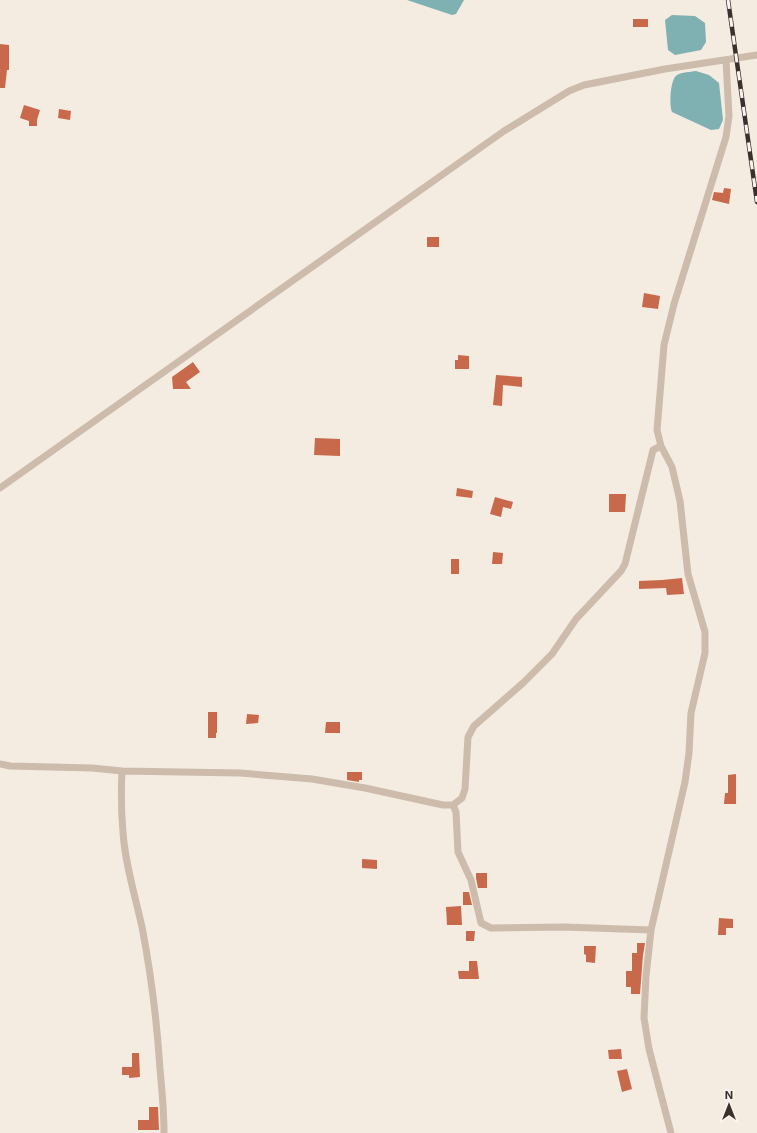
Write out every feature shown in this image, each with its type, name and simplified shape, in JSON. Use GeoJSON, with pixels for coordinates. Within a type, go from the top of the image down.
{"type":"FeatureCollection","features":[{"type":"Feature","properties":{"kind":"street"},"geometry":{"type":"LineString","coordinates":[[0,488],[504,131],[569,91],[584,85],[665,69],[757,55]]}},
{"type":"Feature","properties":{"kind":"street"},"geometry":{"type":"LineString","coordinates":[[671,1133],[649,1049],[644,1018],[646,976],[651,930],[685,782],[689,753],[691,713],[705,653],[705,632],[688,574],[680,502],[674,474],[661,446],[657,430],[664,344],[674,304],[726,137],[729,116],[726,60]]}},
{"type":"Feature","properties":{"kind":"street"},"geometry":{"type":"LineString","coordinates":[[0,764],[10,766],[92,768],[122,771],[240,773],[312,779],[365,788],[443,805],[453,805],[462,798],[464,793],[468,737],[474,726],[523,683],[552,654],[576,620],[621,571],[625,564],[653,450],[661,446]]}},
{"type":"Feature","properties":{"kind":"street"},"geometry":{"type":"LineString","coordinates":[[122,771],[121,804],[123,833],[131,885],[142,926],[150,976],[158,1042],[164,1133]]}},
{"type":"Feature","properties":{"kind":"street"},"geometry":{"type":"LineString","coordinates":[[453,805],[456,812],[458,852],[471,880],[482,923],[491,928],[564,927],[651,930]]}},
{"type":"Feature","properties":{"kind":"water"},"geometry":{"type":"Polygon","coordinates":[[[407,0],[464,0],[456,14],[452,15],[407,0]]]}},
{"type":"Feature","properties":{"kind":"water"},"geometry":{"type":"Polygon","coordinates":[[[672,15],[695,16],[705,23],[706,42],[701,50],[675,55],[668,50],[665,20],[672,15]]]}},
{"type":"Feature","properties":{"kind":"water"},"geometry":{"type":"Polygon","coordinates":[[[696,71],[709,75],[719,83],[723,120],[719,129],[711,130],[672,112],[671,93],[675,77],[681,73],[696,71]]]}},
{"type":"Feature","properties":{"kind":"building"},"geometry":{"type":"Polygon","coordinates":[[[633,19],[648,19],[648,27],[633,27],[633,19]]]}},
{"type":"Feature","properties":{"kind":"building"},"geometry":{"type":"Polygon","coordinates":[[[0,44],[9,45],[9,70],[7,70],[5,88],[0,88],[0,44]]]}},
{"type":"Feature","properties":{"kind":"building"},"geometry":{"type":"Polygon","coordinates":[[[24,105],[40,110],[37,126],[29,126],[29,121],[20,118],[24,105]]]}},
{"type":"Feature","properties":{"kind":"building"},"geometry":{"type":"Polygon","coordinates":[[[59,109],[71,111],[70,120],[58,118],[59,109]]]}},
{"type":"Feature","properties":{"kind":"building"},"geometry":{"type":"Polygon","coordinates":[[[724,188],[731,189],[729,204],[712,200],[714,192],[723,193],[724,188]]]}},
{"type":"Feature","properties":{"kind":"building"},"geometry":{"type":"Polygon","coordinates":[[[427,237],[439,237],[439,247],[427,247],[427,237]]]}},
{"type":"Feature","properties":{"kind":"building"},"geometry":{"type":"Polygon","coordinates":[[[644,293],[660,296],[658,309],[642,307],[644,293]]]}},
{"type":"Feature","properties":{"kind":"building"},"geometry":{"type":"Polygon","coordinates":[[[458,355],[469,356],[469,369],[455,369],[455,360],[458,360],[458,355]]]}},
{"type":"Feature","properties":{"kind":"building"},"geometry":{"type":"Polygon","coordinates":[[[193,362],[200,372],[186,382],[191,389],[173,389],[172,377],[193,362]]]}},
{"type":"Feature","properties":{"kind":"building"},"geometry":{"type":"Polygon","coordinates":[[[496,375],[522,377],[522,387],[503,385],[502,406],[493,405],[496,375]]]}},
{"type":"Feature","properties":{"kind":"building"},"geometry":{"type":"Polygon","coordinates":[[[315,438],[340,439],[340,456],[314,455],[315,438]]]}},
{"type":"Feature","properties":{"kind":"building"},"geometry":{"type":"Polygon","coordinates":[[[457,488],[473,491],[472,498],[456,496],[457,488]]]}},
{"type":"Feature","properties":{"kind":"building"},"geometry":{"type":"Polygon","coordinates":[[[609,494],[626,494],[625,512],[609,512],[609,494]]]}},
{"type":"Feature","properties":{"kind":"building"},"geometry":{"type":"Polygon","coordinates":[[[495,497],[513,502],[511,509],[503,507],[501,517],[490,514],[495,497]]]}},
{"type":"Feature","properties":{"kind":"building"},"geometry":{"type":"Polygon","coordinates":[[[493,552],[503,553],[502,564],[492,564],[493,552]]]}},
{"type":"Feature","properties":{"kind":"building"},"geometry":{"type":"Polygon","coordinates":[[[451,559],[459,559],[459,574],[451,574],[451,559]]]}},
{"type":"Feature","properties":{"kind":"building"},"geometry":{"type":"Polygon","coordinates":[[[682,578],[684,594],[667,595],[666,588],[639,589],[639,581],[682,578]]]}},
{"type":"Feature","properties":{"kind":"building"},"geometry":{"type":"Polygon","coordinates":[[[208,712],[217,712],[216,738],[208,738],[208,712]]]}},
{"type":"Feature","properties":{"kind":"building"},"geometry":{"type":"Polygon","coordinates":[[[247,714],[259,715],[258,723],[246,724],[247,714]]]}},
{"type":"Feature","properties":{"kind":"building"},"geometry":{"type":"Polygon","coordinates":[[[326,722],[340,722],[340,733],[325,733],[326,722]]]}},
{"type":"Feature","properties":{"kind":"building"},"geometry":{"type":"Polygon","coordinates":[[[347,772],[362,772],[362,780],[359,780],[359,782],[347,780],[347,772]]]}},
{"type":"Feature","properties":{"kind":"building"},"geometry":{"type":"Polygon","coordinates":[[[736,774],[736,804],[724,804],[725,793],[728,793],[728,775],[736,774]]]}},
{"type":"Feature","properties":{"kind":"building"},"geometry":{"type":"Polygon","coordinates":[[[362,859],[377,860],[377,869],[362,868],[362,859]]]}},
{"type":"Feature","properties":{"kind":"building"},"geometry":{"type":"Polygon","coordinates":[[[476,873],[487,873],[487,888],[478,888],[476,873]]]}},
{"type":"Feature","properties":{"kind":"building"},"geometry":{"type":"Polygon","coordinates":[[[463,892],[469,892],[472,905],[463,905],[463,892]]]}},
{"type":"Feature","properties":{"kind":"building"},"geometry":{"type":"Polygon","coordinates":[[[461,906],[462,925],[447,925],[446,907],[461,906]]]}},
{"type":"Feature","properties":{"kind":"building"},"geometry":{"type":"Polygon","coordinates":[[[719,918],[733,919],[733,928],[726,928],[726,935],[718,935],[719,918]]]}},
{"type":"Feature","properties":{"kind":"building"},"geometry":{"type":"Polygon","coordinates":[[[466,931],[475,931],[474,941],[466,941],[466,931]]]}},
{"type":"Feature","properties":{"kind":"building"},"geometry":{"type":"Polygon","coordinates":[[[637,943],[645,943],[640,994],[631,994],[631,987],[626,987],[626,971],[632,971],[632,953],[637,953],[637,943]]]}},
{"type":"Feature","properties":{"kind":"building"},"geometry":{"type":"Polygon","coordinates":[[[584,946],[596,946],[595,963],[586,962],[584,946]]]}},
{"type":"Feature","properties":{"kind":"building"},"geometry":{"type":"Polygon","coordinates":[[[469,961],[477,961],[479,979],[459,979],[458,971],[469,971],[469,961]]]}},
{"type":"Feature","properties":{"kind":"building"},"geometry":{"type":"Polygon","coordinates":[[[621,1049],[622,1059],[609,1059],[608,1050],[621,1049]]]}},
{"type":"Feature","properties":{"kind":"building"},"geometry":{"type":"Polygon","coordinates":[[[132,1053],[139,1053],[140,1077],[129,1078],[129,1075],[122,1075],[122,1067],[132,1067],[132,1053]]]}},
{"type":"Feature","properties":{"kind":"building"},"geometry":{"type":"Polygon","coordinates":[[[627,1069],[632,1089],[622,1092],[617,1071],[627,1069]]]}},
{"type":"Feature","properties":{"kind":"building"},"geometry":{"type":"Polygon","coordinates":[[[149,1107],[158,1107],[159,1130],[138,1130],[138,1120],[149,1120],[149,1107]]]}},
{"type":"Feature","properties":{"kind":"railway"},"geometry":{"type":"LineString","coordinates":[[728,0],[757,202]]}}]}
